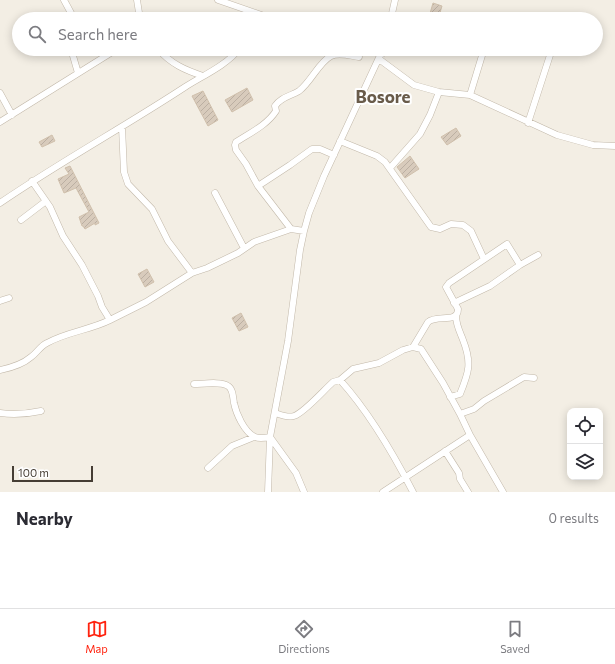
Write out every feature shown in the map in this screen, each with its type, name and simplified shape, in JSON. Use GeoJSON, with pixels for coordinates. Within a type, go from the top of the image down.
{"type":"FeatureCollection","features":[{"type":"Feature","properties":{"kind":"street"},"geometry":{"type":"LineString","coordinates":[[64,0],[70,12]]}},
{"type":"Feature","properties":{"kind":"street"},"geometry":{"type":"LineString","coordinates":[[137,0],[139,12]]}},
{"type":"Feature","properties":{"kind":"street"},"geometry":{"type":"LineString","coordinates":[[220,0],[252,12]]}},
{"type":"Feature","properties":{"kind":"street"},"geometry":{"type":"LineString","coordinates":[[392,12],[394,0]]}},
{"type":"Feature","properties":{"kind":"street"},"geometry":{"type":"LineString","coordinates":[[73,56],[78,73]]}},
{"type":"Feature","properties":{"kind":"street"},"geometry":{"type":"LineString","coordinates":[[0,122],[105,56]]}},
{"type":"Feature","properties":{"kind":"street"},"geometry":{"type":"LineString","coordinates":[[163,56],[183,69],[203,76]]}},
{"type":"Feature","properties":{"kind":"street"},"geometry":{"type":"LineString","coordinates":[[0,203],[32,181],[228,61],[233,56]]}},
{"type":"Feature","properties":{"kind":"street"},"geometry":{"type":"LineString","coordinates":[[291,229],[258,186],[234,145],[236,142],[272,117],[276,111],[275,106],[278,102],[298,91],[308,82],[330,56]]}},
{"type":"Feature","properties":{"kind":"street"},"geometry":{"type":"LineString","coordinates":[[352,56],[359,57]]}},
{"type":"Feature","properties":{"kind":"street"},"geometry":{"type":"LineString","coordinates":[[268,492],[270,437],[288,341],[300,250],[304,231],[315,199],[340,140],[381,56]]}},
{"type":"Feature","properties":{"kind":"street"},"geometry":{"type":"LineString","coordinates":[[384,56],[414,85],[439,92],[470,95],[528,123],[582,143],[615,146]]}},
{"type":"Feature","properties":{"kind":"street"},"geometry":{"type":"LineString","coordinates":[[470,95],[482,56]]}},
{"type":"Feature","properties":{"kind":"street"},"geometry":{"type":"LineString","coordinates":[[528,123],[550,56]]}},
{"type":"Feature","properties":{"kind":"street"},"geometry":{"type":"LineString","coordinates":[[390,168],[420,134],[430,116],[439,92]]}},
{"type":"Feature","properties":{"kind":"street"},"geometry":{"type":"LineString","coordinates":[[0,93],[12,115]]}},
{"type":"Feature","properties":{"kind":"street"},"geometry":{"type":"LineString","coordinates":[[122,127],[124,172],[128,184],[152,209],[168,241],[192,273]]}},
{"type":"Feature","properties":{"kind":"street"},"geometry":{"type":"LineString","coordinates":[[340,140],[377,156],[385,162],[431,227],[440,229],[451,224],[463,225],[470,231],[484,259]]}},
{"type":"Feature","properties":{"kind":"street"},"geometry":{"type":"LineString","coordinates":[[258,186],[312,149],[320,149],[334,155]]}},
{"type":"Feature","properties":{"kind":"street"},"geometry":{"type":"LineString","coordinates":[[32,181],[46,201],[63,236],[82,265],[102,307],[110,320]]}},
{"type":"Feature","properties":{"kind":"street"},"geometry":{"type":"LineString","coordinates":[[215,193],[244,248]]}},
{"type":"Feature","properties":{"kind":"street"},"geometry":{"type":"LineString","coordinates":[[21,220],[46,201]]}},
{"type":"Feature","properties":{"kind":"street"},"geometry":{"type":"LineString","coordinates":[[0,370],[31,358],[40,347],[47,342],[78,331],[91,329],[146,302],[192,273],[207,268],[238,253],[254,242],[291,229],[304,231]]}},
{"type":"Feature","properties":{"kind":"street"},"geometry":{"type":"LineString","coordinates":[[450,396],[460,394],[469,367],[467,351],[456,323],[458,309],[446,286],[507,244],[520,265]]}},
{"type":"Feature","properties":{"kind":"street"},"geometry":{"type":"LineString","coordinates":[[454,303],[490,286],[520,265],[538,255]]}},
{"type":"Feature","properties":{"kind":"street"},"geometry":{"type":"LineString","coordinates":[[0,301],[9,298]]}},
{"type":"Feature","properties":{"kind":"street"},"geometry":{"type":"LineString","coordinates":[[413,347],[428,322],[435,318],[450,318],[456,316]]}},
{"type":"Feature","properties":{"kind":"street"},"geometry":{"type":"LineString","coordinates":[[275,413],[288,417],[294,416],[300,413],[333,382],[340,380],[353,369],[379,362],[403,350],[413,347],[421,349],[443,383],[470,435],[503,492]]}},
{"type":"Feature","properties":{"kind":"street"},"geometry":{"type":"LineString","coordinates":[[460,414],[474,409],[479,404],[524,377],[534,378]]}},
{"type":"Feature","properties":{"kind":"street"},"geometry":{"type":"LineString","coordinates":[[340,380],[366,414],[413,492]]}},
{"type":"Feature","properties":{"kind":"street"},"geometry":{"type":"LineString","coordinates":[[194,384],[222,383],[229,386],[236,411],[249,433],[254,437]]}},
{"type":"Feature","properties":{"kind":"street"},"geometry":{"type":"LineString","coordinates":[[0,413],[26,414],[41,412]]}},
{"type":"Feature","properties":{"kind":"street"},"geometry":{"type":"LineString","coordinates":[[383,492],[470,435]]}},
{"type":"Feature","properties":{"kind":"street"},"geometry":{"type":"LineString","coordinates":[[208,468],[232,446],[254,437],[270,437]]}},
{"type":"Feature","properties":{"kind":"street"},"geometry":{"type":"LineString","coordinates":[[270,437],[296,473],[304,492]]}},
{"type":"Feature","properties":{"kind":"street"},"geometry":{"type":"LineString","coordinates":[[445,451],[459,473],[460,479],[468,492]]}},
{"type":"Feature","properties":{"kind":"building"},"geometry":{"type":"Polygon","coordinates":[[[433,3],[442,6],[440,12],[430,12],[433,3]]]}},
{"type":"Feature","properties":{"kind":"building"},"geometry":{"type":"Polygon","coordinates":[[[247,88],[253,100],[232,112],[225,100],[247,88]]]}},
{"type":"Feature","properties":{"kind":"building"},"geometry":{"type":"Polygon","coordinates":[[[203,91],[218,120],[208,126],[192,96],[203,91]]]}},
{"type":"Feature","properties":{"kind":"building"},"geometry":{"type":"Polygon","coordinates":[[[456,128],[461,136],[447,145],[441,137],[456,128]]]}},
{"type":"Feature","properties":{"kind":"building"},"geometry":{"type":"Polygon","coordinates":[[[52,135],[55,141],[42,147],[39,142],[52,135]]]}},
{"type":"Feature","properties":{"kind":"building"},"geometry":{"type":"Polygon","coordinates":[[[410,156],[419,169],[405,178],[397,167],[410,156]]]}},
{"type":"Feature","properties":{"kind":"building"},"geometry":{"type":"Polygon","coordinates":[[[70,166],[99,223],[95,225],[95,223],[85,229],[82,226],[79,217],[89,212],[76,188],[64,193],[58,179],[69,174],[65,168],[70,166]]]}},
{"type":"Feature","properties":{"kind":"building"},"geometry":{"type":"Polygon","coordinates":[[[147,269],[154,282],[145,287],[138,274],[147,269]]]}},
{"type":"Feature","properties":{"kind":"building"},"geometry":{"type":"Polygon","coordinates":[[[241,313],[248,327],[239,331],[232,318],[241,313]]]}},
{"type":"Feature","properties":{"kind":"district","name":"Bosore"},"geometry":{"type":"Point","coordinates":[383,96]}}]}
